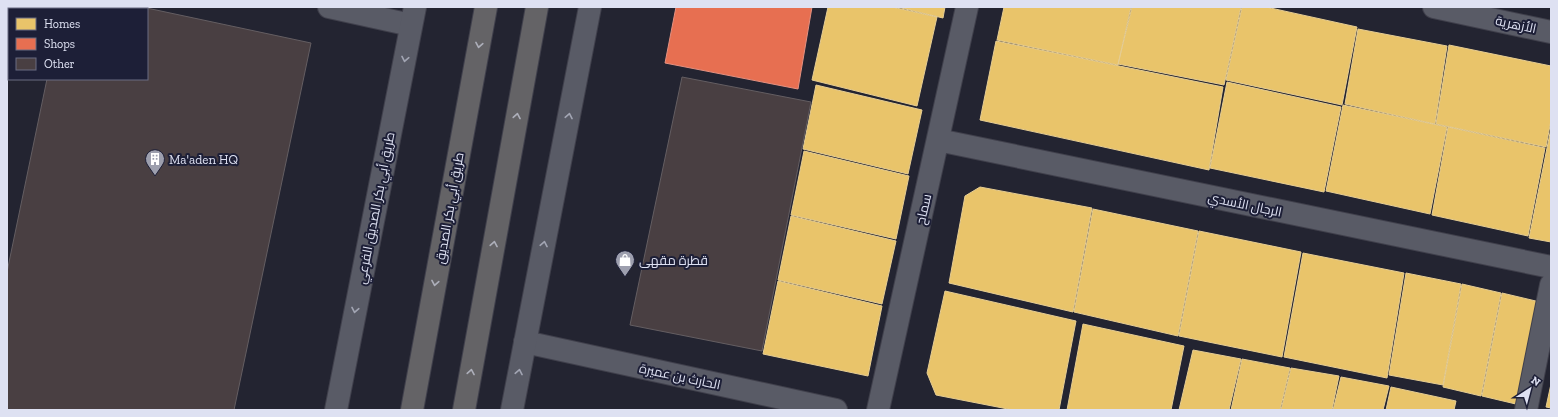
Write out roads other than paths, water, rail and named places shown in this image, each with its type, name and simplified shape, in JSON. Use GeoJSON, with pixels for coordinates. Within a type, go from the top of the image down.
{"type":"FeatureCollection","features":[{"type":"Feature","properties":{"kind":"main road","name":"طريق أبي بكر الصديق"},"geometry":{"type":"LineString","coordinates":[[412,410],[486,7]]}},
{"type":"Feature","properties":{"kind":"main road"},"geometry":{"type":"LineString","coordinates":[[464,410],[537,7]]}},
{"type":"Feature","properties":{"kind":"street"},"geometry":{"type":"LineString","coordinates":[[7,14],[8,7]]}},
{"type":"Feature","properties":{"kind":"street"},"geometry":{"type":"LineString","coordinates":[[329,7],[413,16]]}},
{"type":"Feature","properties":{"kind":"street"},"geometry":{"type":"LineString","coordinates":[[512,410],[590,7]]}},
{"type":"Feature","properties":{"kind":"street","name":"سماح"},"geometry":{"type":"LineString","coordinates":[[878,410],[967,7]]}},
{"type":"Feature","properties":{"kind":"street","name":"الأزهرية"},"geometry":{"type":"LineString","coordinates":[[1434,7],[1551,32]]}},
{"type":"Feature","properties":{"kind":"street","name":"طريق أبي بكر الصديق الفرعي"},"geometry":{"type":"LineString","coordinates":[[336,410],[413,16]]}},
{"type":"Feature","properties":{"kind":"street","name":"الرجال الأسدي"},"geometry":{"type":"LineString","coordinates":[[938,140],[1551,267]]}},
{"type":"Feature","properties":{"kind":"street"},"geometry":{"type":"LineString","coordinates":[[1526,410],[1551,285]]}},
{"type":"Feature","properties":{"kind":"street","name":"الحارث بن عميرة"},"geometry":{"type":"LineString","coordinates":[[525,342],[836,410]]}},
{"type":"Feature","properties":{"kind":"place","name":"Ma'aden HQ"},"geometry":{"type":"Point","coordinates":[155,176]}},
{"type":"Feature","properties":{"kind":"place","name":"قطرة مقهى"},"geometry":{"type":"Point","coordinates":[625,277]}}]}
